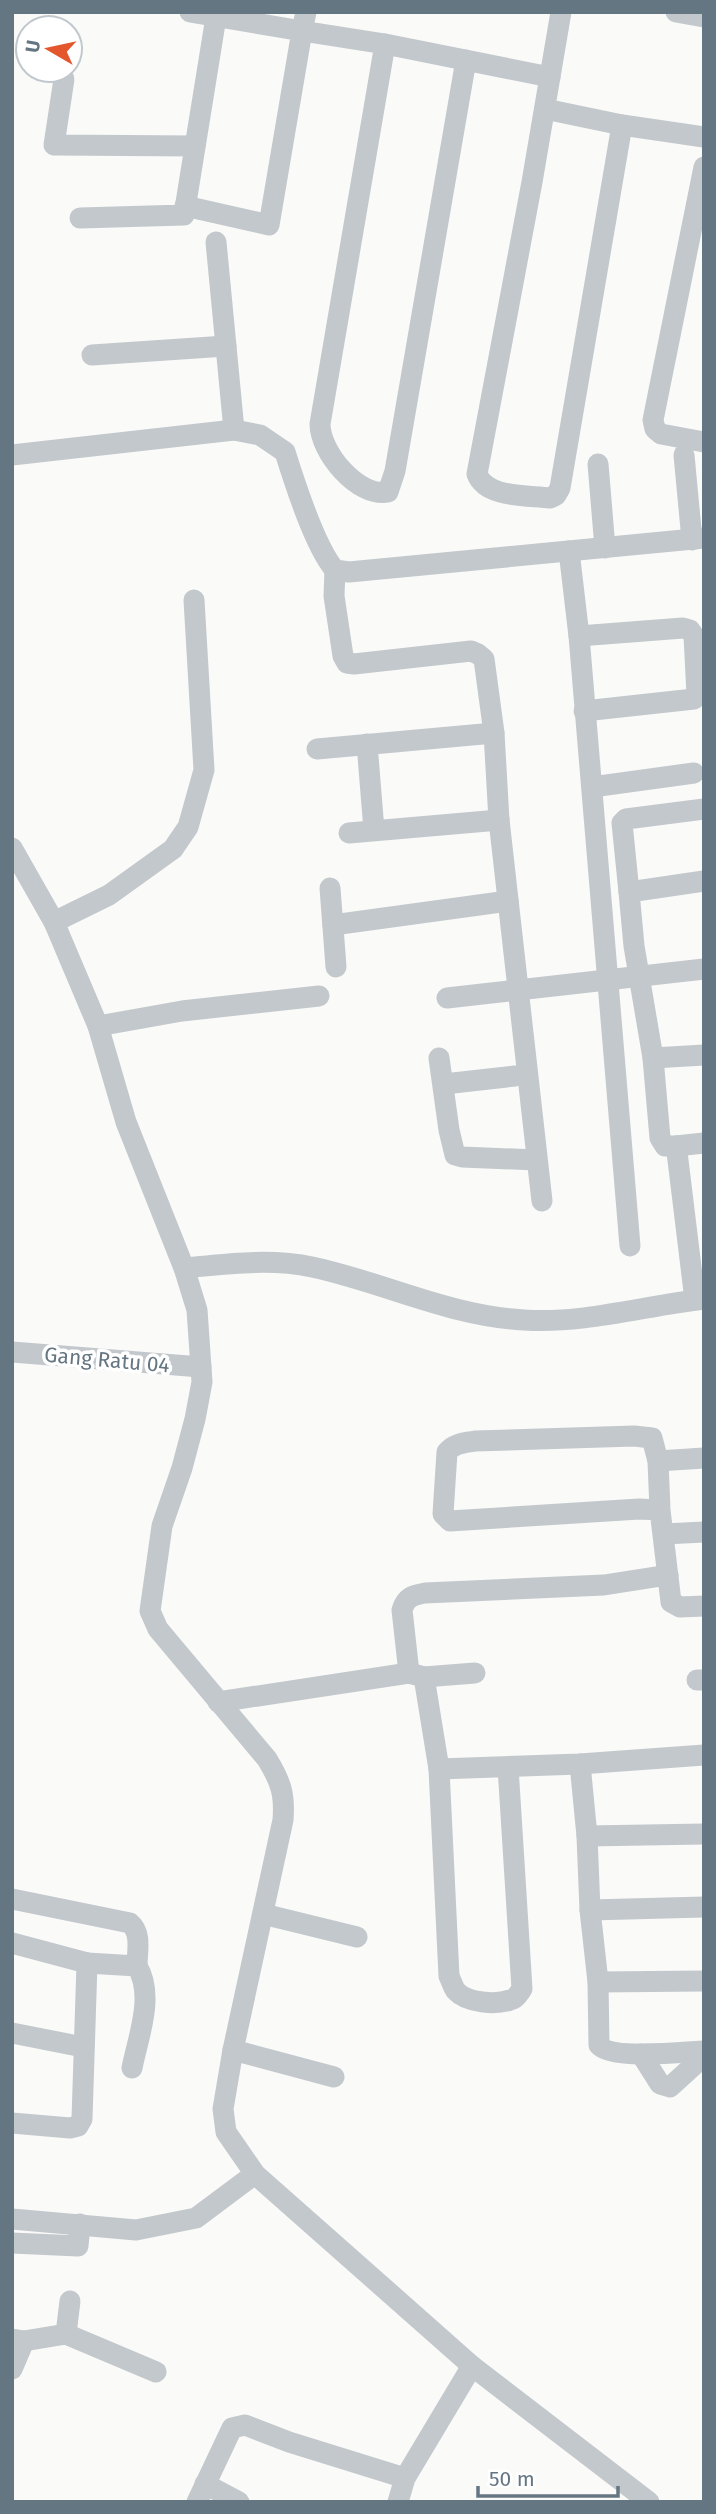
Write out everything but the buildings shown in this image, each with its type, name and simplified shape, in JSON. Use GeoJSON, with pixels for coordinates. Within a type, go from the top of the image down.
{"type":"FeatureCollection","features":[{"type":"Feature","properties":{"kind":"street"},"geometry":{"type":"LineString","coordinates":[[190,12],[216,17],[304,21],[385,44],[550,76]]}},
{"type":"Feature","properties":{"kind":"street"},"geometry":{"type":"LineString","coordinates":[[561,12],[477,474],[480,483],[491,490],[550,498],[561,488],[622,125]]}},
{"type":"Feature","properties":{"kind":"street"},"geometry":{"type":"LineString","coordinates":[[676,12],[704,17]]}},
{"type":"Feature","properties":{"kind":"street"},"geometry":{"type":"LineString","coordinates":[[80,218],[184,215],[216,17]]}},
{"type":"Feature","properties":{"kind":"street"},"geometry":{"type":"LineString","coordinates":[[185,206],[269,225],[304,21]]}},
{"type":"Feature","properties":{"kind":"street"},"geometry":{"type":"LineString","coordinates":[[385,44],[320,424],[326,446],[341,470],[361,486],[380,493],[388,492],[391,488],[395,471],[466,60]]}},
{"type":"Feature","properties":{"kind":"street"},"geometry":{"type":"LineString","coordinates":[[63,84],[54,145],[195,146]]}},
{"type":"Feature","properties":{"kind":"street"},"geometry":{"type":"LineString","coordinates":[[545,108],[622,125],[704,137]]}},
{"type":"Feature","properties":{"kind":"street"},"geometry":{"type":"LineString","coordinates":[[704,167],[653,420],[655,429],[661,434],[704,442]]}},
{"type":"Feature","properties":{"kind":"street"},"geometry":{"type":"LineString","coordinates":[[216,242],[234,430]]}},
{"type":"Feature","properties":{"kind":"street"},"geometry":{"type":"LineString","coordinates":[[92,355],[226,346]]}},
{"type":"Feature","properties":{"kind":"street"},"geometry":{"type":"LineString","coordinates":[[12,455],[234,430],[260,435],[285,452],[293,480],[325,558],[335,570],[334,596],[343,656],[347,663],[471,651],[484,659],[494,733],[499,820],[542,1201]]}},
{"type":"Feature","properties":{"kind":"street"},"geometry":{"type":"LineString","coordinates":[[335,570],[349,572],[698,539],[684,455]]}},
{"type":"Feature","properties":{"kind":"street"},"geometry":{"type":"LineString","coordinates":[[598,464],[605,548]]}},
{"type":"Feature","properties":{"kind":"street"},"geometry":{"type":"LineString","coordinates":[[569,551],[579,636],[630,1246]]}},
{"type":"Feature","properties":{"kind":"street"},"geometry":{"type":"LineString","coordinates":[[54,922],[108,895],[173,849],[188,827],[204,770],[194,600]]}},
{"type":"Feature","properties":{"kind":"street"},"geometry":{"type":"LineString","coordinates":[[579,636],[683,628],[690,630],[694,636],[697,695],[694,699],[584,711]]}},
{"type":"Feature","properties":{"kind":"street"},"geometry":{"type":"LineString","coordinates":[[317,749],[494,733]]}},
{"type":"Feature","properties":{"kind":"street"},"geometry":{"type":"LineString","coordinates":[[367,744],[374,830]]}},
{"type":"Feature","properties":{"kind":"street"},"geometry":{"type":"LineString","coordinates":[[592,787],[694,773]]}},
{"type":"Feature","properties":{"kind":"street"},"geometry":{"type":"LineString","coordinates":[[704,809],[626,819],[622,823],[640,976],[653,1058],[660,1138],[665,1146],[704,1143]]}},
{"type":"Feature","properties":{"kind":"street"},"geometry":{"type":"LineString","coordinates":[[349,833],[499,820]]}},
{"type":"Feature","properties":{"kind":"street"},"geometry":{"type":"LineString","coordinates":[[12,848],[54,922],[98,1026],[126,1122],[198,1310],[202,1382],[195,1419],[162,1527],[150,1611],[158,1629],[267,1759],[277,1776],[284,1798],[283,1821],[233,2050],[223,2109],[226,2132],[256,2174],[472,2367],[649,2502]]}},
{"type":"Feature","properties":{"kind":"street"},"geometry":{"type":"LineString","coordinates":[[629,892],[704,881]]}},
{"type":"Feature","properties":{"kind":"street"},"geometry":{"type":"LineString","coordinates":[[330,888],[336,967]]}},
{"type":"Feature","properties":{"kind":"street"},"geometry":{"type":"LineString","coordinates":[[333,925],[508,901]]}},
{"type":"Feature","properties":{"kind":"street"},"geometry":{"type":"LineString","coordinates":[[447,998],[519,988],[704,970]]}},
{"type":"Feature","properties":{"kind":"street"},"geometry":{"type":"LineString","coordinates":[[98,1026],[182,1011],[319,996]]}},
{"type":"Feature","properties":{"kind":"street"},"geometry":{"type":"LineString","coordinates":[[653,1058],[704,1055]]}},
{"type":"Feature","properties":{"kind":"street"},"geometry":{"type":"LineString","coordinates":[[439,1058],[455,1155],[536,1160]]}},
{"type":"Feature","properties":{"kind":"street"},"geometry":{"type":"LineString","coordinates":[[444,1084],[515,1076]]}},
{"type":"Feature","properties":{"kind":"street"},"geometry":{"type":"LineString","coordinates":[[184,1268],[275,1262],[311,1266],[462,1311],[525,1321],[582,1318],[699,1300],[676,1146]]}},
{"type":"Feature","properties":{"kind":"street","name":"Gang Ratu 04"},"geometry":{"type":"LineString","coordinates":[[12,1352],[201,1367]]}},
{"type":"Feature","properties":{"kind":"street"},"geometry":{"type":"LineString","coordinates":[[660,1510],[450,1521],[443,1514],[447,1452],[457,1444],[475,1441],[645,1436],[654,1441],[670,1596],[673,1605],[685,1608],[704,1606]]}},
{"type":"Feature","properties":{"kind":"street"},"geometry":{"type":"LineString","coordinates":[[658,1461],[704,1458]]}},
{"type":"Feature","properties":{"kind":"street"},"geometry":{"type":"LineString","coordinates":[[664,1534],[704,1532]]}},
{"type":"Feature","properties":{"kind":"street"},"geometry":{"type":"LineString","coordinates":[[508,1767],[522,1989],[518,1996],[510,2000],[484,2002],[465,1997],[455,1990],[449,1976],[439,1769],[402,1610],[404,1602],[412,1595],[425,1593],[604,1585],[668,1575]]}},
{"type":"Feature","properties":{"kind":"street"},"geometry":{"type":"LineString","coordinates":[[218,1702],[417,1675],[475,1673]]}},
{"type":"Feature","properties":{"kind":"street"},"geometry":{"type":"LineString","coordinates":[[439,1769],[580,1764],[704,1755]]}},
{"type":"Feature","properties":{"kind":"street"},"geometry":{"type":"LineString","coordinates":[[580,1764],[598,1982],[599,2045],[607,2051],[641,2054],[704,2051]]}},
{"type":"Feature","properties":{"kind":"street"},"geometry":{"type":"LineString","coordinates":[[587,1836],[704,1834]]}},
{"type":"Feature","properties":{"kind":"street"},"geometry":{"type":"LineString","coordinates":[[12,1899],[130,1923],[135,1928],[138,1935],[137,1966],[146,1994],[132,2068]]}},
{"type":"Feature","properties":{"kind":"street"},"geometry":{"type":"LineString","coordinates":[[590,1910],[704,1907]]}},
{"type":"Feature","properties":{"kind":"street"},"geometry":{"type":"LineString","coordinates":[[263,1914],[357,1937]]}},
{"type":"Feature","properties":{"kind":"street"},"geometry":{"type":"LineString","coordinates":[[12,1943],[86,1963],[137,1966]]}},
{"type":"Feature","properties":{"kind":"street"},"geometry":{"type":"LineString","coordinates":[[12,2123],[70,2128],[78,2126],[82,2119],[86,1963]]}},
{"type":"Feature","properties":{"kind":"street"},"geometry":{"type":"LineString","coordinates":[[598,1982],[704,1981]]}},
{"type":"Feature","properties":{"kind":"street"},"geometry":{"type":"LineString","coordinates":[[12,2033],[83,2047]]}},
{"type":"Feature","properties":{"kind":"street"},"geometry":{"type":"LineString","coordinates":[[233,2050],[334,2077]]}},
{"type":"Feature","properties":{"kind":"street"},"geometry":{"type":"LineString","coordinates":[[641,2054],[660,2084],[670,2087],[704,2056]]}},
{"type":"Feature","properties":{"kind":"street"},"geometry":{"type":"LineString","coordinates":[[12,2219],[136,2230],[196,2218],[256,2174]]}},
{"type":"Feature","properties":{"kind":"street"},"geometry":{"type":"LineString","coordinates":[[12,2243],[78,2246],[80,2224]]}},
{"type":"Feature","properties":{"kind":"street"},"geometry":{"type":"LineString","coordinates":[[66,2334],[70,2301]]}},
{"type":"Feature","properties":{"kind":"street"},"geometry":{"type":"LineString","coordinates":[[12,2369],[18,2340],[66,2334],[156,2372]]}},
{"type":"Feature","properties":{"kind":"street"},"geometry":{"type":"LineString","coordinates":[[398,2502],[405,2478],[472,2367]]}},
{"type":"Feature","properties":{"kind":"street"},"geometry":{"type":"LineString","coordinates":[[239,2502],[201,2493],[232,2428],[238,2425],[246,2425],[289,2442],[405,2478]]}}]}
